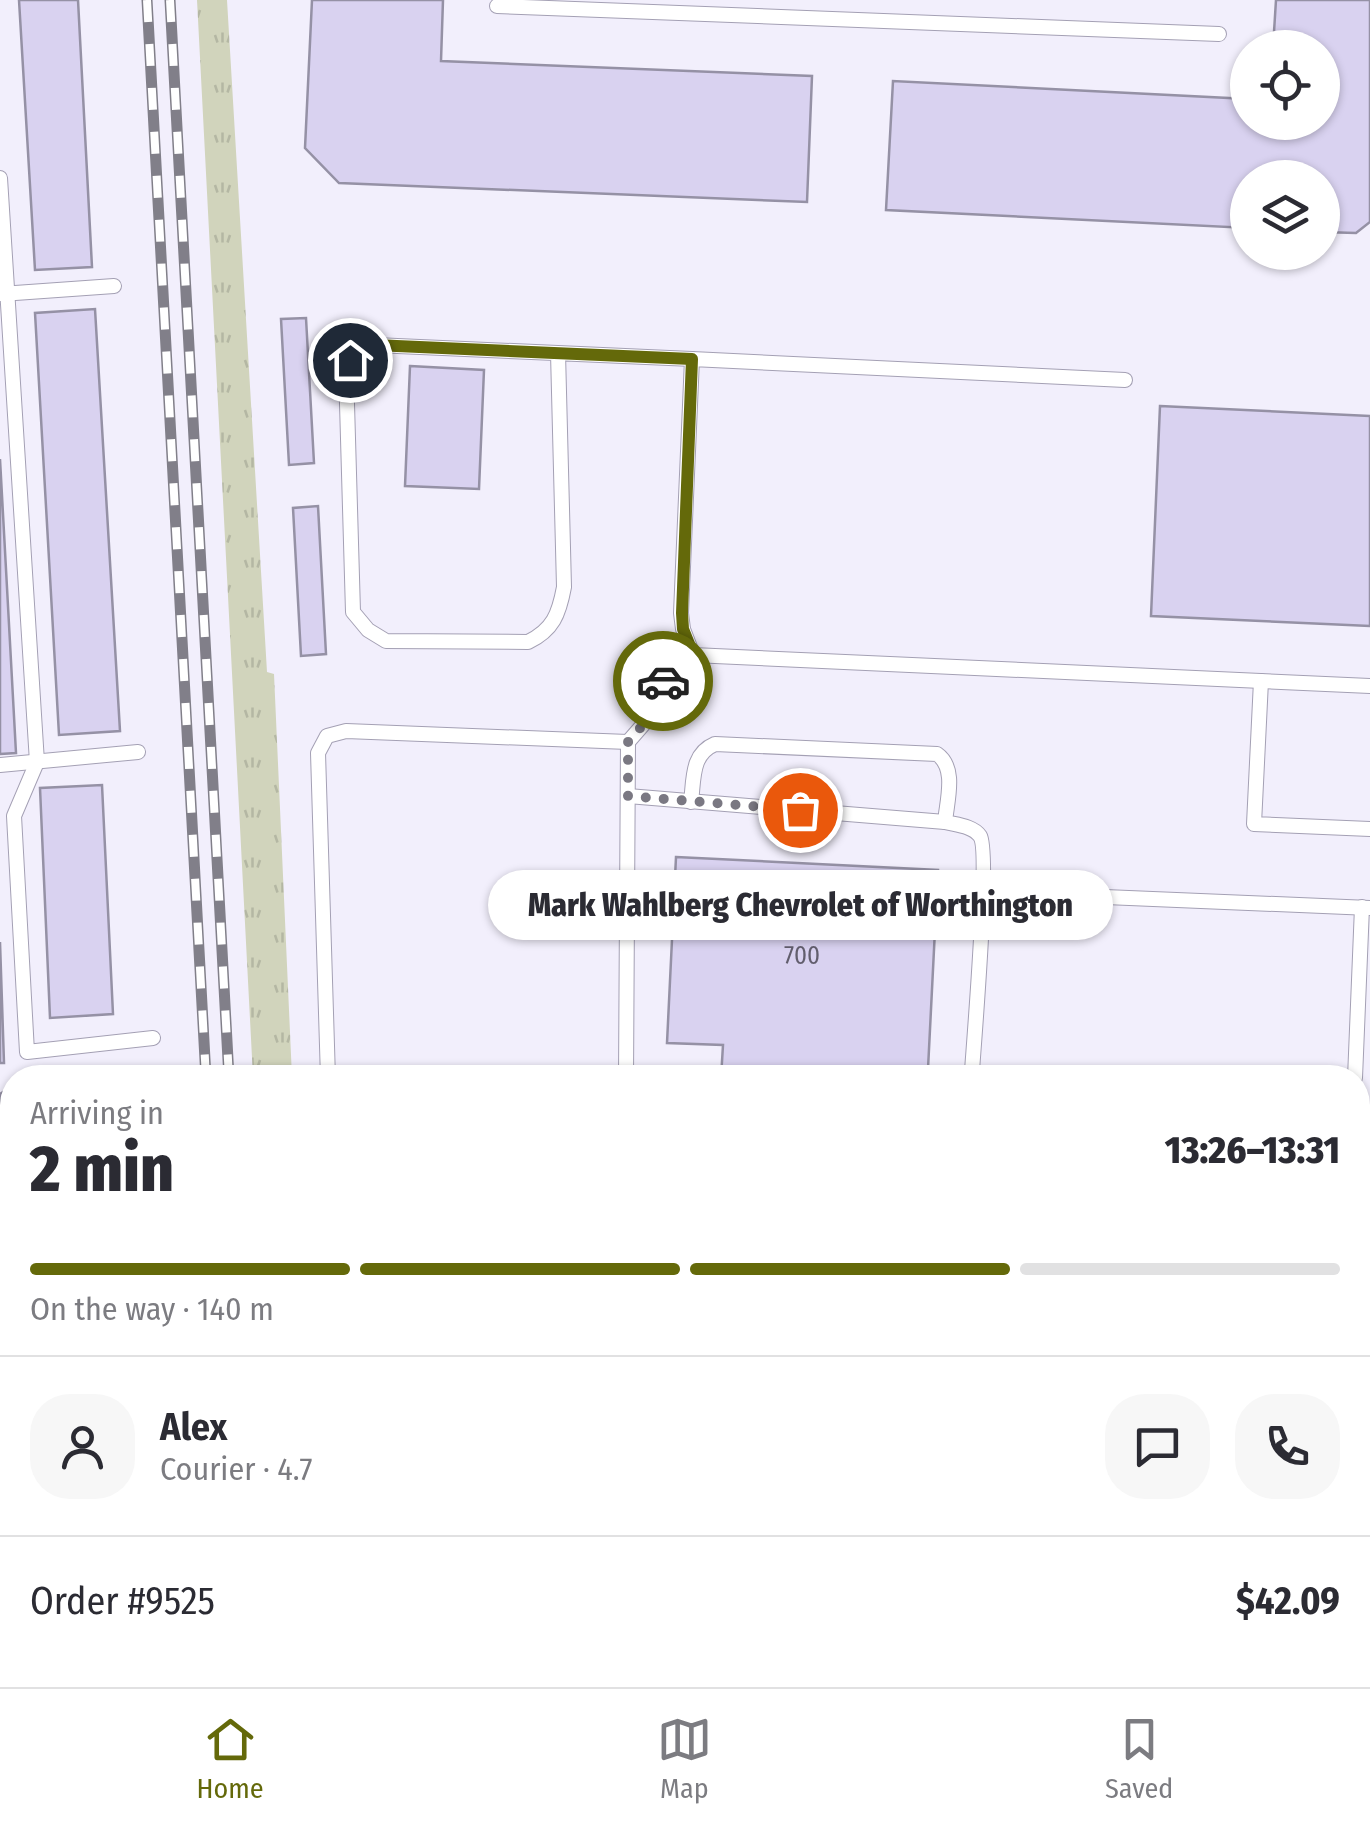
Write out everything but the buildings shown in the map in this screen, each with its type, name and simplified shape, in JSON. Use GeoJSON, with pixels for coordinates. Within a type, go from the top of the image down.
{"type":"FeatureCollection","features":[{"type":"Feature","properties":{"kind":"lane"},"geometry":{"type":"LineString","coordinates":[[497,6],[1219,34]]}},
{"type":"Feature","properties":{"kind":"lane"},"geometry":{"type":"LineString","coordinates":[[0,178],[4,294],[37,762],[14,816],[27,1052],[153,1038]]}},
{"type":"Feature","properties":{"kind":"lane"},"geometry":{"type":"LineString","coordinates":[[4,294],[114,286]]}},
{"type":"Feature","properties":{"kind":"lane"},"geometry":{"type":"LineString","coordinates":[[558,353],[564,587],[559,614],[545,634],[528,642],[386,641],[368,630],[353,612],[346,369],[361,347],[374,345],[558,353],[692,359],[1124,380]]}},
{"type":"Feature","properties":{"kind":"lane"},"geometry":{"type":"LineString","coordinates":[[692,359],[682,613],[683,629],[693,654]]}},
{"type":"Feature","properties":{"kind":"lane"},"geometry":{"type":"LineString","coordinates":[[626,1065],[628,742],[655,711],[670,660],[693,654],[1370,686]]}},
{"type":"Feature","properties":{"kind":"lane"},"geometry":{"type":"LineString","coordinates":[[1262,681],[1254,824],[1370,829]]}},
{"type":"Feature","properties":{"kind":"lane"},"geometry":{"type":"LineString","coordinates":[[328,1065],[318,753],[327,736],[346,731],[628,742]]}},
{"type":"Feature","properties":{"kind":"lane"},"geometry":{"type":"LineString","coordinates":[[691,802],[696,757],[715,744],[937,754],[946,760],[949,769],[945,822]]}},
{"type":"Feature","properties":{"kind":"lane"},"geometry":{"type":"LineString","coordinates":[[0,765],[138,752]]}},
{"type":"Feature","properties":{"kind":"lane"},"geometry":{"type":"LineString","coordinates":[[628,796],[945,822],[980,835],[984,844],[983,892],[972,1065]]}},
{"type":"Feature","properties":{"kind":"lane"},"geometry":{"type":"LineString","coordinates":[[983,892],[1366,907],[1357,1065]]}},
{"type":"Feature","properties":{"kind":"green space"},"geometry":{"type":"Polygon","coordinates":[[[197,0],[227,0],[267,672],[274,674],[291,1065],[252,1065],[197,0]]]}},
{"type":"Feature","properties":{"kind":"railway"},"geometry":{"type":"LineString","coordinates":[[147,0],[205,1065]]}},
{"type":"Feature","properties":{"kind":"railway"},"geometry":{"type":"LineString","coordinates":[[170,0],[228,1065]]}},
{"type":"Feature","properties":{"kind":"way so far"},"geometry":{"type":"LineString","coordinates":[[663,681],[655,711],[628,742],[628,796],[800,810]]}},
{"type":"Feature","properties":{"kind":"place","name":"Mark Wahlberg Chevrolet of Worthington"},"geometry":{"type":"Point","coordinates":[800,810]}},
{"type":"Feature","properties":{"kind":"route"},"geometry":{"type":"LineString","coordinates":[[350,360],[361,347],[374,345],[692,359],[682,613],[683,629],[693,654],[670,660],[663,681]]}}]}
